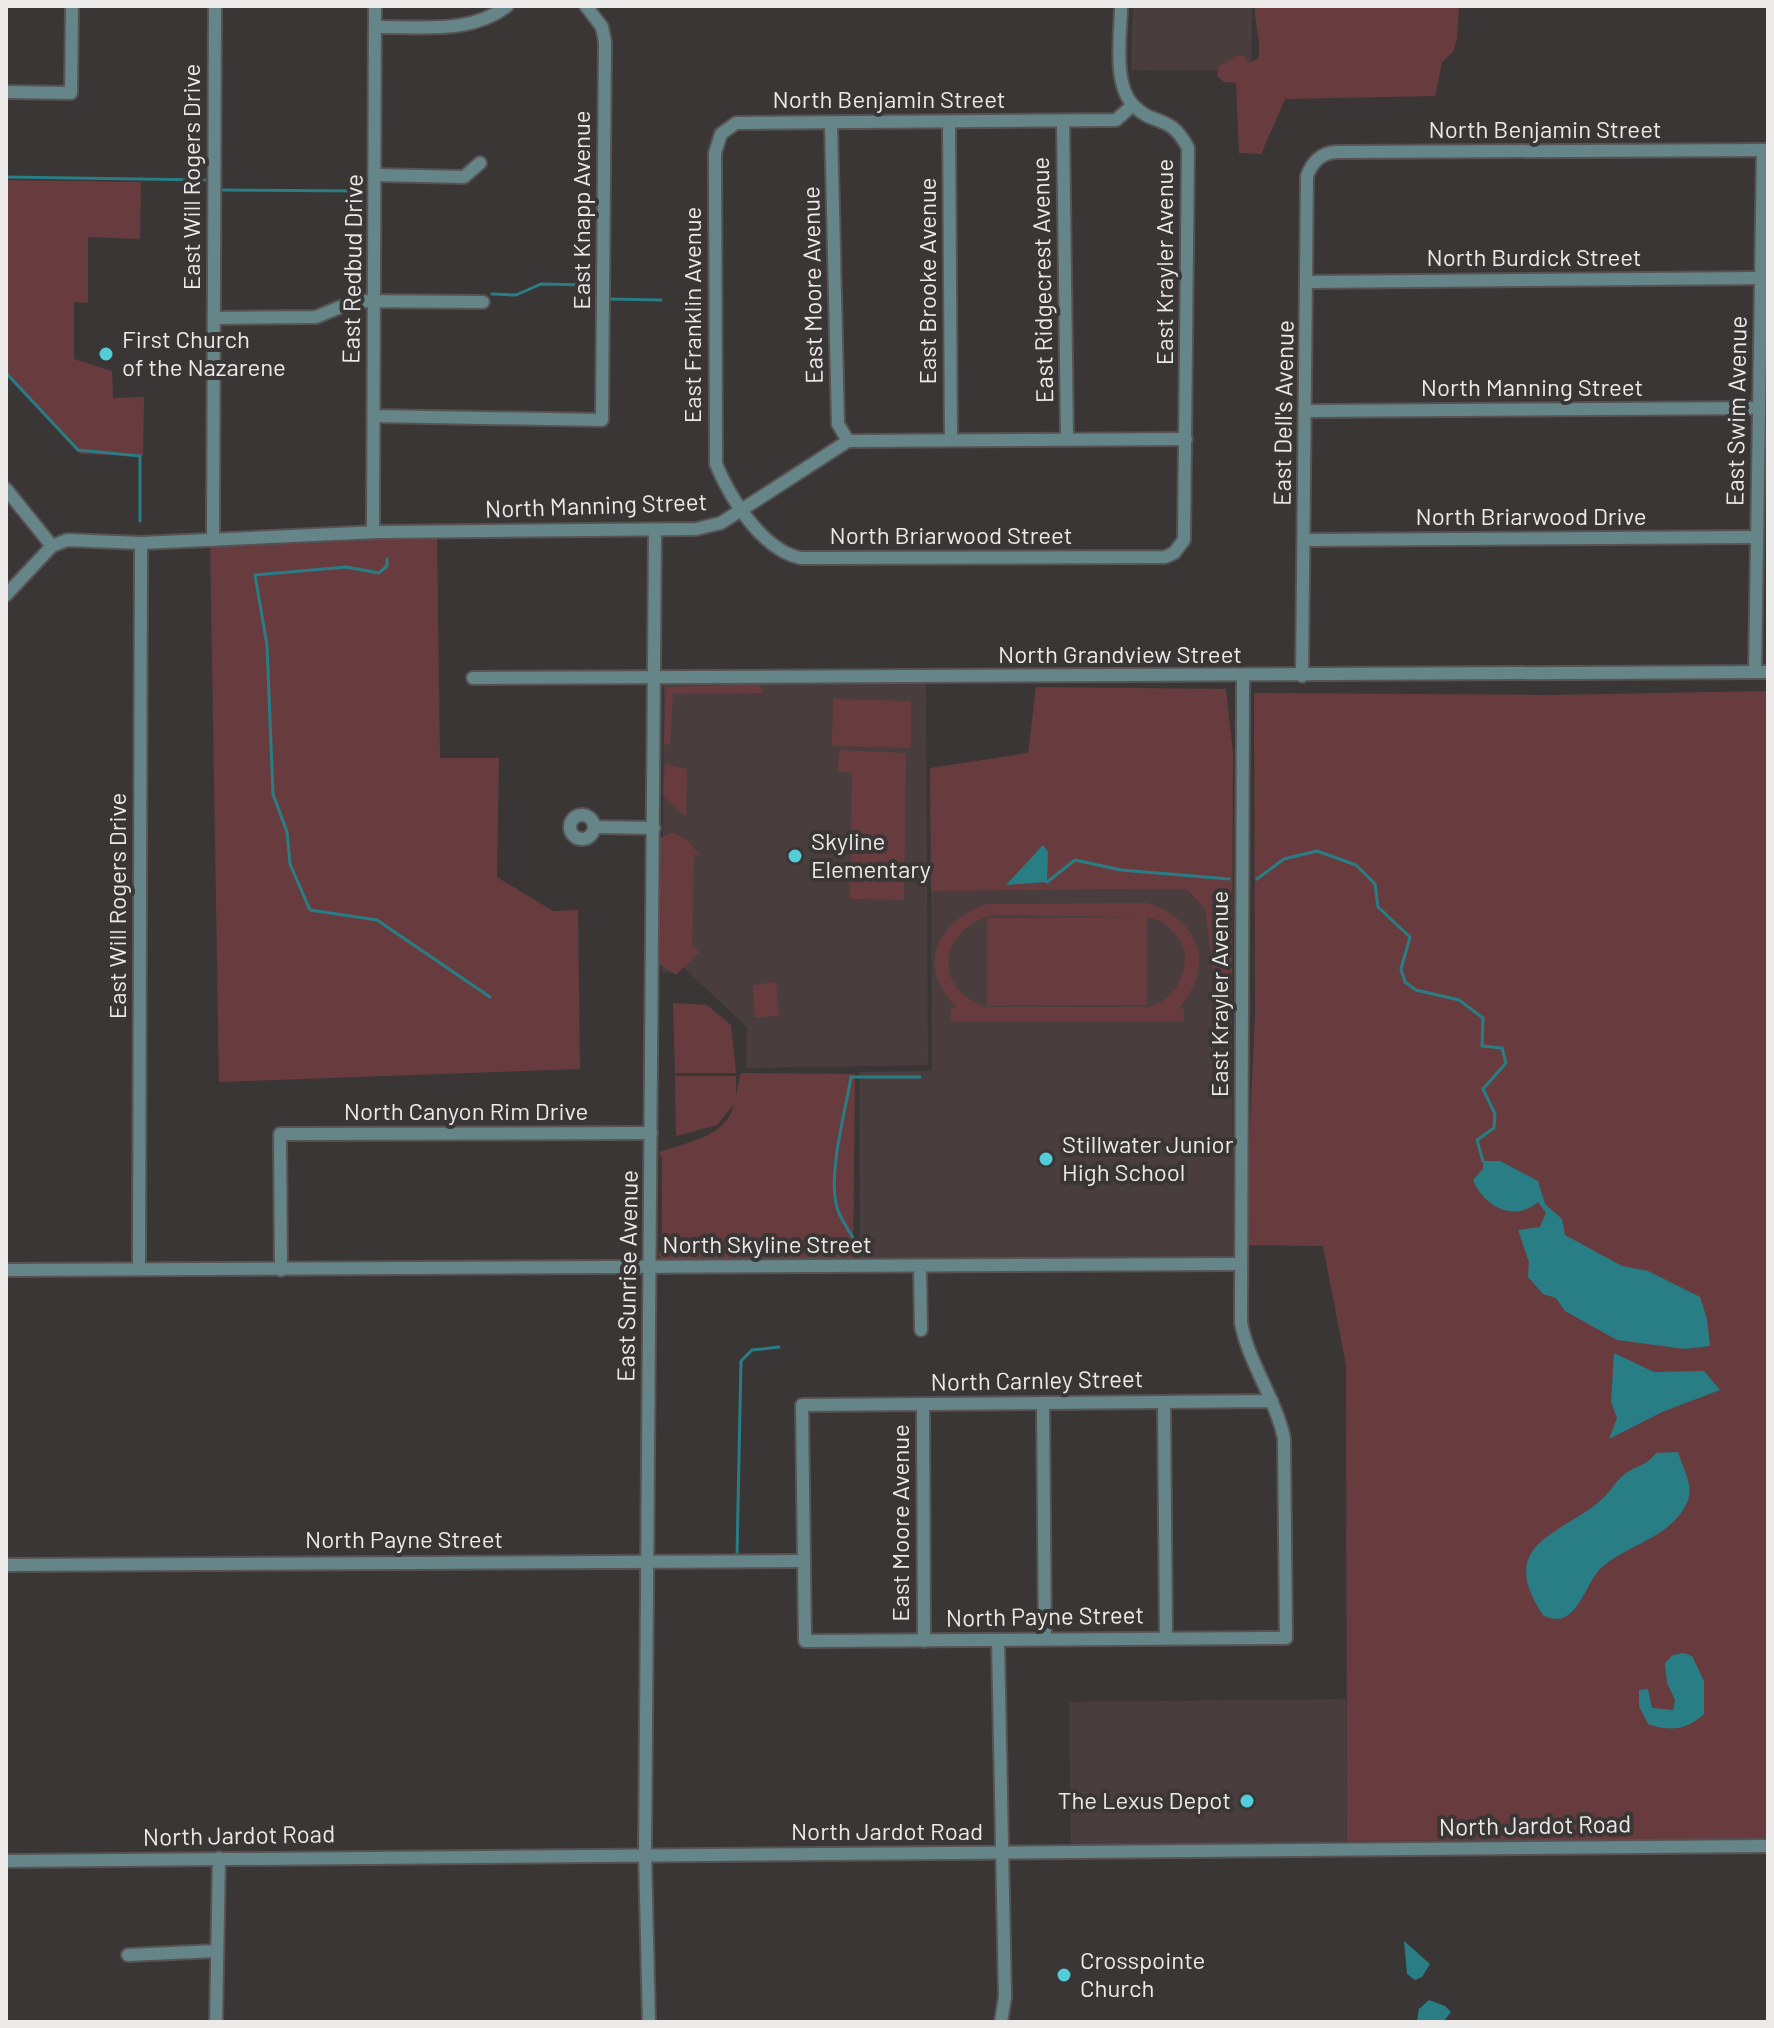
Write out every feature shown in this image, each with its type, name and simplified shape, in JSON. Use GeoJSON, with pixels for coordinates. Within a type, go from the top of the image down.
{"type":"FeatureCollection","features":[{"type":"Feature","properties":{"kind":"street"},"geometry":{"type":"LineString","coordinates":[[6,92],[71,93],[72,6]]}},
{"type":"Feature","properties":{"kind":"street","name":"East Will Rogers Drive"},"geometry":{"type":"LineString","coordinates":[[213,540],[215,6]]}},
{"type":"Feature","properties":{"kind":"street","name":"East Redbud Drive"},"geometry":{"type":"LineString","coordinates":[[373,532],[377,175],[375,6]]}},
{"type":"Feature","properties":{"kind":"street"},"geometry":{"type":"LineString","coordinates":[[375,27],[468,25],[484,22],[507,6]]}},
{"type":"Feature","properties":{"kind":"street","name":"East Knapp Avenue"},"geometry":{"type":"LineString","coordinates":[[374,416],[602,420],[605,42],[602,27],[586,6]]}},
{"type":"Feature","properties":{"kind":"street"},"geometry":{"type":"LineString","coordinates":[[1121,6],[1120,61],[1124,86],[1133,105]]}},
{"type":"Feature","properties":{"kind":"street","name":"North Benjamin Street"},"geometry":{"type":"LineString","coordinates":[[736,123],[1116,120],[1133,105]]}},
{"type":"Feature","properties":{"kind":"street","name":"East Krayler Avenue"},"geometry":{"type":"LineString","coordinates":[[1133,105],[1173,125],[1188,148],[1186,530],[1179,549]]}},
{"type":"Feature","properties":{"kind":"street","name":"East Ridgecrest Avenue"},"geometry":{"type":"LineString","coordinates":[[1063,121],[1067,438]]}},
{"type":"Feature","properties":{"kind":"street","name":"East Brooke Avenue"},"geometry":{"type":"LineString","coordinates":[[949,122],[951,440]]}},
{"type":"Feature","properties":{"kind":"street","name":"East Franklin Avenue"},"geometry":{"type":"LineString","coordinates":[[736,123],[721,134],[715,153],[716,464],[725,486],[743,508]]}},
{"type":"Feature","properties":{"kind":"street","name":"East Moore Avenue"},"geometry":{"type":"LineString","coordinates":[[831,124],[838,424],[848,441]]}},
{"type":"Feature","properties":{"kind":"street","name":"North Benjamin Street"},"geometry":{"type":"LineString","coordinates":[[1322,155],[1336,152],[1765,150]]}},
{"type":"Feature","properties":{"kind":"street","name":"East Swim Avenue"},"geometry":{"type":"LineString","coordinates":[[1762,672],[1757,537],[1765,150]]}},
{"type":"Feature","properties":{"kind":"street","name":"East Dell's Avenue"},"geometry":{"type":"LineString","coordinates":[[1302,676],[1307,176],[1322,155]]}},
{"type":"Feature","properties":{"kind":"street"},"geometry":{"type":"LineString","coordinates":[[377,175],[464,177],[480,163]]}},
{"type":"Feature","properties":{"kind":"street","name":"North Burdick Street"},"geometry":{"type":"LineString","coordinates":[[1308,282],[1761,278]]}},
{"type":"Feature","properties":{"kind":"street"},"geometry":{"type":"LineString","coordinates":[[216,318],[316,317],[355,301],[483,302]]}},
{"type":"Feature","properties":{"kind":"street","name":"North Manning Street"},"geometry":{"type":"LineString","coordinates":[[1306,411],[1759,408]]}},
{"type":"Feature","properties":{"kind":"street"},"geometry":{"type":"LineString","coordinates":[[848,441],[1186,439]]}},
{"type":"Feature","properties":{"kind":"street","name":"North Manning Street"},"geometry":{"type":"LineString","coordinates":[[52,546],[80,540],[141,543],[373,532],[655,530],[721,523],[848,441]]}},
{"type":"Feature","properties":{"kind":"street"},"geometry":{"type":"LineString","coordinates":[[6,489],[52,546],[6,595]]}},
{"type":"Feature","properties":{"kind":"street","name":"North Briarwood Street"},"geometry":{"type":"LineString","coordinates":[[743,508],[768,545],[784,555],[801,558],[1165,557],[1179,549]]}},
{"type":"Feature","properties":{"kind":"street","name":"East Sunrise Avenue"},"geometry":{"type":"LineString","coordinates":[[649,2022],[645,1855],[655,530]]}},
{"type":"Feature","properties":{"kind":"street","name":"North Briarwood Drive"},"geometry":{"type":"LineString","coordinates":[[1304,540],[1757,537]]}},
{"type":"Feature","properties":{"kind":"street","name":"East Will Rogers Drive"},"geometry":{"type":"LineString","coordinates":[[139,1269],[141,543]]}},
{"type":"Feature","properties":{"kind":"street","name":"North Grandview Street"},"geometry":{"type":"LineString","coordinates":[[473,678],[1243,677],[1762,672]]}},
{"type":"Feature","properties":{"kind":"street","name":"East Krayler Avenue"},"geometry":{"type":"LineString","coordinates":[[1243,677],[1241,1323],[1246,1348],[1272,1401],[1284,1438],[1286,1638]]}},
{"type":"Feature","properties":{"kind":"street"},"geometry":{"type":"LineString","coordinates":[[596,827],[654,828]]}},
{"type":"Feature","properties":{"kind":"street","name":"North Canyon Rim Drive"},"geometry":{"type":"LineString","coordinates":[[281,1270],[280,1134],[651,1133]]}},
{"type":"Feature","properties":{"kind":"street","name":"North Skyline Street"},"geometry":{"type":"LineString","coordinates":[[6,1270],[1240,1264]]}},
{"type":"Feature","properties":{"kind":"street"},"geometry":{"type":"LineString","coordinates":[[920,1266],[921,1330]]}},
{"type":"Feature","properties":{"kind":"street","name":"North Carnley Street"},"geometry":{"type":"LineString","coordinates":[[803,1561],[802,1405],[1272,1401]]}},
{"type":"Feature","properties":{"kind":"street"},"geometry":{"type":"LineString","coordinates":[[1164,1402],[1166,1638]]}},
{"type":"Feature","properties":{"kind":"street"},"geometry":{"type":"LineString","coordinates":[[1043,1403],[1045,1639]]}},
{"type":"Feature","properties":{"kind":"street","name":"East Moore Avenue"},"geometry":{"type":"LineString","coordinates":[[923,1404],[924,1641]]}},
{"type":"Feature","properties":{"kind":"street","name":"North Payne Street"},"geometry":{"type":"LineString","coordinates":[[6,1565],[803,1561],[805,1641],[1286,1638]]}},
{"type":"Feature","properties":{"kind":"street"},"geometry":{"type":"LineString","coordinates":[[998,1640],[1005,1997],[1001,2022]]}},
{"type":"Feature","properties":{"kind":"street","name":"North Jardot Road"},"geometry":{"type":"LineString","coordinates":[[6,1861],[1768,1846]]}},
{"type":"Feature","properties":{"kind":"street"},"geometry":{"type":"LineString","coordinates":[[216,2022],[219,1858]]}},
{"type":"Feature","properties":{"kind":"street"},"geometry":{"type":"LineString","coordinates":[[128,1955],[216,1951]]}},
{"type":"Feature","properties":{"kind":"shaded area"},"geometry":{"type":"Polygon","coordinates":[[[1133,6],[1252,6],[1251,71],[1131,70],[1133,6]]]}},
{"type":"Feature","properties":{"kind":"shaded area"},"geometry":{"type":"Polygon","coordinates":[[[1255,6],[1459,6],[1457,39],[1453,52],[1442,62],[1435,96],[1285,99],[1261,154],[1239,153],[1236,83],[1224,82],[1217,76],[1219,66],[1239,55],[1245,56],[1248,63],[1258,59],[1255,6]]]}},
{"type":"Feature","properties":{"kind":"shaded area"},"geometry":{"type":"Polygon","coordinates":[[[6,180],[141,182],[140,239],[88,237],[88,303],[74,302],[74,359],[112,371],[113,398],[144,397],[143,456],[80,454],[6,372],[6,180]]]}},
{"type":"Feature","properties":{"kind":"shaded area"},"geometry":{"type":"Polygon","coordinates":[[[437,537],[440,758],[499,758],[497,877],[553,911],[578,910],[580,1069],[219,1082],[210,540],[437,537]]]}},
{"type":"Feature","properties":{"kind":"shaded area","name":"Skyline Elementary"},"geometry":{"type":"Polygon","coordinates":[[[926,683],[928,1065],[746,1068],[747,1027],[684,968],[662,974],[664,685],[926,683]]]}},
{"type":"Feature","properties":{"kind":"shaded area"},"geometry":{"type":"Polygon","coordinates":[[[760,684],[763,693],[673,694],[670,745],[664,744],[666,687],[760,684]]]}},
{"type":"Feature","properties":{"kind":"shaded area"},"geometry":{"type":"Polygon","coordinates":[[[1036,687],[1226,689],[1233,753],[1232,1022],[1219,1022],[1205,909],[1186,889],[931,891],[930,768],[1028,753],[1036,687]]]}},
{"type":"Feature","properties":{"kind":"shaded area"},"geometry":{"type":"Polygon","coordinates":[[[1768,691],[1768,1839],[1347,1841],[1346,1365],[1323,1246],[1245,1245],[1255,1012],[1254,693],[1551,695],[1768,691]]]}},
{"type":"Feature","properties":{"kind":"shaded area"},"geometry":{"type":"Polygon","coordinates":[[[833,699],[911,701],[911,748],[832,746],[833,699]]]}},
{"type":"Feature","properties":{"kind":"shaded area"},"geometry":{"type":"Polygon","coordinates":[[[839,750],[906,753],[904,900],[850,899],[852,772],[838,772],[839,750]]]}},
{"type":"Feature","properties":{"kind":"shaded area"},"geometry":{"type":"Polygon","coordinates":[[[665,764],[687,769],[686,818],[663,795],[665,764]]]}},
{"type":"Feature","properties":{"kind":"shaded area"},"geometry":{"type":"Polygon","coordinates":[[[672,833],[686,839],[701,855],[694,855],[692,946],[699,952],[676,975],[659,964],[660,838],[672,833]]]}},
{"type":"Feature","properties":{"kind":"shaded area","name":"Stillwater Junior High School"},"geometry":{"type":"Polygon","coordinates":[[[1186,889],[1205,909],[1219,1022],[1232,1022],[1233,1257],[860,1259],[859,1072],[932,1071],[931,891],[1186,889]]]}},
{"type":"Feature","properties":{"kind":"shaded area"},"geometry":{"type":"Polygon","coordinates":[[[1148,903],[1166,911],[1180,921],[1197,946],[1197,976],[1179,1008],[1184,1009],[1184,1021],[951,1021],[951,1008],[957,1007],[944,992],[937,976],[935,961],[938,946],[945,932],[956,921],[988,904],[1148,903]],[[992,915],[974,922],[961,933],[952,946],[948,960],[950,973],[956,987],[968,998],[986,1007],[1149,1007],[1164,1000],[1176,989],[1184,970],[1185,951],[1179,938],[1163,922],[1147,917],[1147,1005],[987,1006],[987,918],[1145,917],[992,915]]]}},
{"type":"Feature","properties":{"kind":"shaded area"},"geometry":{"type":"Polygon","coordinates":[[[776,982],[779,1015],[755,1018],[753,985],[776,982]]]}},
{"type":"Feature","properties":{"kind":"shaded area"},"geometry":{"type":"Polygon","coordinates":[[[673,1003],[707,1005],[731,1025],[736,1073],[675,1073],[673,1003]]]}},
{"type":"Feature","properties":{"kind":"shaded area"},"geometry":{"type":"Polygon","coordinates":[[[741,1073],[855,1074],[853,1261],[661,1261],[658,1253],[662,1250],[662,1159],[659,1152],[715,1131],[730,1115],[734,1104],[717,1125],[676,1136],[675,1076],[736,1076],[736,1095],[741,1073]]]}},
{"type":"Feature","properties":{"kind":"shaded area"},"geometry":{"type":"Polygon","coordinates":[[[1346,1699],[1347,1841],[1071,1847],[1069,1702],[1346,1699]]]}},
{"type":"Feature","properties":{"kind":"water"},"geometry":{"type":"Polygon","coordinates":[[[1043,845],[1048,852],[1047,882],[1006,885],[1043,845]]]}},
{"type":"Feature","properties":{"kind":"water"},"geometry":{"type":"Polygon","coordinates":[[[1483,1161],[1500,1161],[1538,1181],[1545,1204],[1562,1219],[1565,1235],[1622,1266],[1648,1271],[1700,1297],[1707,1319],[1710,1346],[1685,1349],[1617,1340],[1565,1311],[1556,1298],[1543,1294],[1528,1277],[1529,1262],[1518,1230],[1540,1227],[1546,1213],[1538,1202],[1519,1211],[1500,1209],[1492,1204],[1473,1180],[1483,1169],[1483,1161]]]}},
{"type":"Feature","properties":{"kind":"water"},"geometry":{"type":"Polygon","coordinates":[[[1614,1353],[1654,1372],[1704,1371],[1720,1390],[1662,1412],[1609,1439],[1617,1418],[1611,1402],[1614,1353]]]}},
{"type":"Feature","properties":{"kind":"water"},"geometry":{"type":"Polygon","coordinates":[[[1678,1452],[1690,1488],[1681,1513],[1661,1531],[1602,1567],[1572,1612],[1555,1619],[1543,1615],[1530,1591],[1526,1572],[1530,1556],[1539,1544],[1601,1500],[1630,1470],[1656,1453],[1678,1452]]]}},
{"type":"Feature","properties":{"kind":"water"},"geometry":{"type":"Polygon","coordinates":[[[1684,1653],[1692,1656],[1704,1681],[1704,1714],[1678,1728],[1648,1724],[1639,1706],[1639,1690],[1648,1689],[1652,1708],[1673,1710],[1675,1700],[1667,1683],[1665,1663],[1673,1655],[1684,1653]]]}},
{"type":"Feature","properties":{"kind":"water"},"geometry":{"type":"Polygon","coordinates":[[[1404,1941],[1430,1964],[1422,1977],[1415,1980],[1407,1974],[1404,1941]]]}},
{"type":"Feature","properties":{"kind":"water"},"geometry":{"type":"Polygon","coordinates":[[[1429,2000],[1451,2012],[1443,2022],[1417,2021],[1419,2009],[1429,2000]]]}},
{"type":"Feature","properties":{"kind":"waterway"},"geometry":{"type":"LineString","coordinates":[[6,177],[205,180]]}},
{"type":"Feature","properties":{"kind":"waterway"},"geometry":{"type":"LineString","coordinates":[[221,190],[366,191]]}},
{"type":"Feature","properties":{"kind":"waterway"},"geometry":{"type":"LineString","coordinates":[[492,294],[516,295],[541,284],[588,285]]}},
{"type":"Feature","properties":{"kind":"waterway"},"geometry":{"type":"LineString","coordinates":[[607,299],[661,300]]}},
{"type":"Feature","properties":{"kind":"waterway"},"geometry":{"type":"LineString","coordinates":[[6,373],[78,450],[140,456],[140,521]]}},
{"type":"Feature","properties":{"kind":"waterway"},"geometry":{"type":"LineString","coordinates":[[387,559],[387,566],[379,573],[346,567],[255,575],[267,645],[273,794],[287,832],[290,864],[310,910],[377,920],[490,997]]}},
{"type":"Feature","properties":{"kind":"waterway"},"geometry":{"type":"LineString","coordinates":[[1257,879],[1284,859],[1317,851],[1356,865],[1375,884],[1378,907],[1410,937],[1401,969],[1405,982],[1416,990],[1459,1000],[1483,1018],[1482,1046],[1502,1048],[1506,1063],[1483,1089],[1495,1114],[1494,1128],[1477,1140],[1483,1161]]}},
{"type":"Feature","properties":{"kind":"waterway"},"geometry":{"type":"LineString","coordinates":[[1047,882],[1075,860],[1121,870],[1229,879]]}},
{"type":"Feature","properties":{"kind":"waterway"},"geometry":{"type":"LineString","coordinates":[[858,1249],[838,1210],[834,1190],[836,1158],[851,1077],[920,1077]]}},
{"type":"Feature","properties":{"kind":"waterway"},"geometry":{"type":"LineString","coordinates":[[737,1555],[741,1361],[752,1350],[779,1347]]}},
{"type":"Feature","properties":{"kind":"place","name":"First Church of the Nazarene"},"geometry":{"type":"Point","coordinates":[106,354]}},
{"type":"Feature","properties":{"kind":"place","name":"Skyline Elementary"},"geometry":{"type":"Point","coordinates":[795,856]}},
{"type":"Feature","properties":{"kind":"place","name":"Stillwater Junior High School"},"geometry":{"type":"Point","coordinates":[1046,1159]}},
{"type":"Feature","properties":{"kind":"place","name":"The Lexus Depot"},"geometry":{"type":"Point","coordinates":[1247,1801]}},
{"type":"Feature","properties":{"kind":"place","name":"Crosspointe Church"},"geometry":{"type":"Point","coordinates":[1064,1975]}}]}
